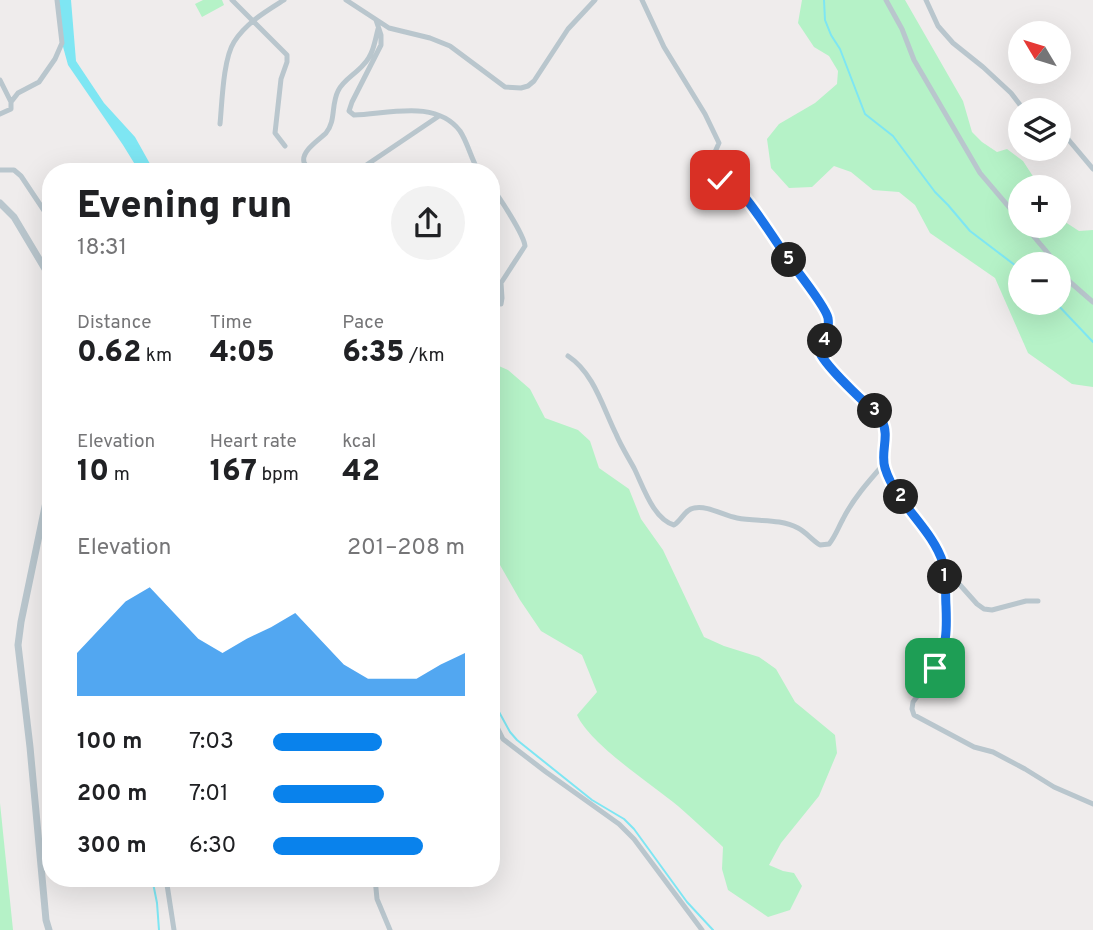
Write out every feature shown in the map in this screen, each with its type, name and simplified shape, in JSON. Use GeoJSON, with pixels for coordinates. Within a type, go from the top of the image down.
{"type":"FeatureCollection","features":[{"type":"Feature","properties":{"kind":"street"},"geometry":{"type":"LineString","coordinates":[[0,114],[10,109],[11,102],[18,93],[39,82],[55,59],[62,43],[57,0]]}},
{"type":"Feature","properties":{"kind":"street"},"geometry":{"type":"LineString","coordinates":[[232,0],[287,55],[281,79],[275,133],[285,146]]}},
{"type":"Feature","properties":{"kind":"street"},"geometry":{"type":"LineString","coordinates":[[220,124],[232,44],[253,21],[284,0]]}},
{"type":"Feature","properties":{"kind":"street"},"geometry":{"type":"LineString","coordinates":[[346,0],[388,28],[430,38],[450,46],[505,87],[521,88],[534,81],[568,29],[595,0]]}},
{"type":"Feature","properties":{"kind":"street"},"geometry":{"type":"LineString","coordinates":[[642,0],[664,47],[705,114],[719,144],[710,163],[711,175],[732,185],[766,223],[828,316],[827,335],[821,355],[829,367],[883,422],[886,433],[883,465],[891,482],[939,553],[944,567],[947,634],[941,656],[913,702],[914,715],[974,747],[993,752],[1054,787],[1093,804]]}},
{"type":"Feature","properties":{"kind":"street"},"geometry":{"type":"LineString","coordinates":[[886,0],[902,29],[914,60],[973,162],[1008,206]]}},
{"type":"Feature","properties":{"kind":"street"},"geometry":{"type":"LineString","coordinates":[[926,0],[939,26],[953,43],[984,67],[1015,98]]}},
{"type":"Feature","properties":{"kind":"street"},"geometry":{"type":"LineString","coordinates":[[376,19],[381,45],[349,111],[354,115],[430,111],[461,133],[476,163]]}},
{"type":"Feature","properties":{"kind":"street"},"geometry":{"type":"LineString","coordinates":[[305,163],[305,154],[332,123],[339,88],[366,62],[379,28]]}},
{"type":"Feature","properties":{"kind":"street"},"geometry":{"type":"LineString","coordinates":[[0,80],[11,102]]}},
{"type":"Feature","properties":{"kind":"street"},"geometry":{"type":"LineString","coordinates":[[369,163],[439,116]]}},
{"type":"Feature","properties":{"kind":"street"},"geometry":{"type":"LineString","coordinates":[[1071,142],[1093,169]]}},
{"type":"Feature","properties":{"kind":"street"},"geometry":{"type":"LineString","coordinates":[[0,170],[14,170],[21,176],[42,208]]}},
{"type":"Feature","properties":{"kind":"street"},"geometry":{"type":"LineString","coordinates":[[500,200],[524,237],[525,246],[500,283],[501,304]]}},
{"type":"Feature","properties":{"kind":"street"},"geometry":{"type":"LineString","coordinates":[[0,203],[14,217],[42,264]]}},
{"type":"Feature","properties":{"kind":"street"},"geometry":{"type":"LineString","coordinates":[[1035,238],[1046,252]]}},
{"type":"Feature","properties":{"kind":"street"},"geometry":{"type":"LineString","coordinates":[[1071,283],[1093,302]]}},
{"type":"Feature","properties":{"kind":"street"},"geometry":{"type":"LineString","coordinates":[[568,356],[580,365],[592,383],[645,491],[660,515],[670,524],[678,522],[686,511],[701,508],[739,519],[786,524],[801,530],[820,545],[829,544],[857,496],[883,465]]}},
{"type":"Feature","properties":{"kind":"street"},"geometry":{"type":"LineString","coordinates":[[42,519],[18,645],[42,885]]}},
{"type":"Feature","properties":{"kind":"street"},"geometry":{"type":"LineString","coordinates":[[944,567],[976,604],[984,609],[992,610],[1026,601],[1038,601]]}},
{"type":"Feature","properties":{"kind":"street"},"geometry":{"type":"LineString","coordinates":[[500,733],[503,739],[546,772],[619,824],[634,839],[702,930]]}},
{"type":"Feature","properties":{"kind":"street"},"geometry":{"type":"LineString","coordinates":[[42,887],[49,930]]}},
{"type":"Feature","properties":{"kind":"street"},"geometry":{"type":"LineString","coordinates":[[167,887],[174,930]]}},
{"type":"Feature","properties":{"kind":"street"},"geometry":{"type":"LineString","coordinates":[[376,887],[377,899],[390,930]]}},
{"type":"Feature","properties":{"kind":"green space"},"geometry":{"type":"Polygon","coordinates":[[[203,0],[222,0],[224,5],[202,17],[195,4],[203,0]]]}},
{"type":"Feature","properties":{"kind":"green space"},"geometry":{"type":"Polygon","coordinates":[[[802,0],[905,0],[963,101],[972,132],[997,152],[1007,149],[1008,161],[1023,161],[1032,175],[1008,175],[1008,238],[1071,238],[1071,226],[1079,231],[1093,230],[1093,387],[1072,384],[1028,353],[1011,315],[1071,315],[1071,252],[1008,252],[1008,308],[995,278],[930,233],[915,205],[899,192],[873,190],[851,172],[834,166],[812,187],[789,188],[771,168],[767,139],[779,124],[815,103],[837,84],[838,71],[829,56],[814,47],[798,23],[802,0]]]}},
{"type":"Feature","properties":{"kind":"green space"},"geometry":{"type":"Polygon","coordinates":[[[500,366],[530,389],[545,418],[578,430],[590,441],[599,468],[629,489],[641,519],[663,550],[704,637],[759,657],[776,669],[795,702],[835,735],[837,753],[819,796],[781,843],[769,865],[794,873],[802,886],[790,910],[768,917],[728,890],[722,869],[723,847],[678,806],[594,738],[577,715],[597,692],[582,655],[541,631],[500,565],[500,366]]]}},
{"type":"Feature","properties":{"kind":"green space"},"geometry":{"type":"Polygon","coordinates":[[[0,803],[13,930],[0,930],[0,803]]]}},
{"type":"Feature","properties":{"kind":"water"},"geometry":{"type":"Polygon","coordinates":[[[57,0],[71,0],[76,61],[104,103],[135,137],[150,163],[134,163],[68,65],[62,43],[57,0]]]}},
{"type":"Feature","properties":{"kind":"waterway"},"geometry":{"type":"LineString","coordinates":[[824,0],[825,20],[840,49],[865,114],[893,136],[935,192],[970,231],[1008,260]]}},
{"type":"Feature","properties":{"kind":"waterway"},"geometry":{"type":"LineString","coordinates":[[1067,315],[1093,342]]}},
{"type":"Feature","properties":{"kind":"waterway"},"geometry":{"type":"LineString","coordinates":[[500,714],[517,740],[592,800],[624,819],[634,829],[687,902],[713,930]]}},
{"type":"Feature","properties":{"kind":"waterway"},"geometry":{"type":"LineString","coordinates":[[154,887],[159,930]]}},
{"type":"Feature","properties":{"kind":"route"},"geometry":{"type":"LineString","coordinates":[[720,180],[741,193],[766,223],[787,258],[811,289],[828,316],[827,335],[821,355],[829,367],[883,422],[886,433],[883,465],[891,482],[939,553],[944,567],[947,634],[935,668]]}}]}
